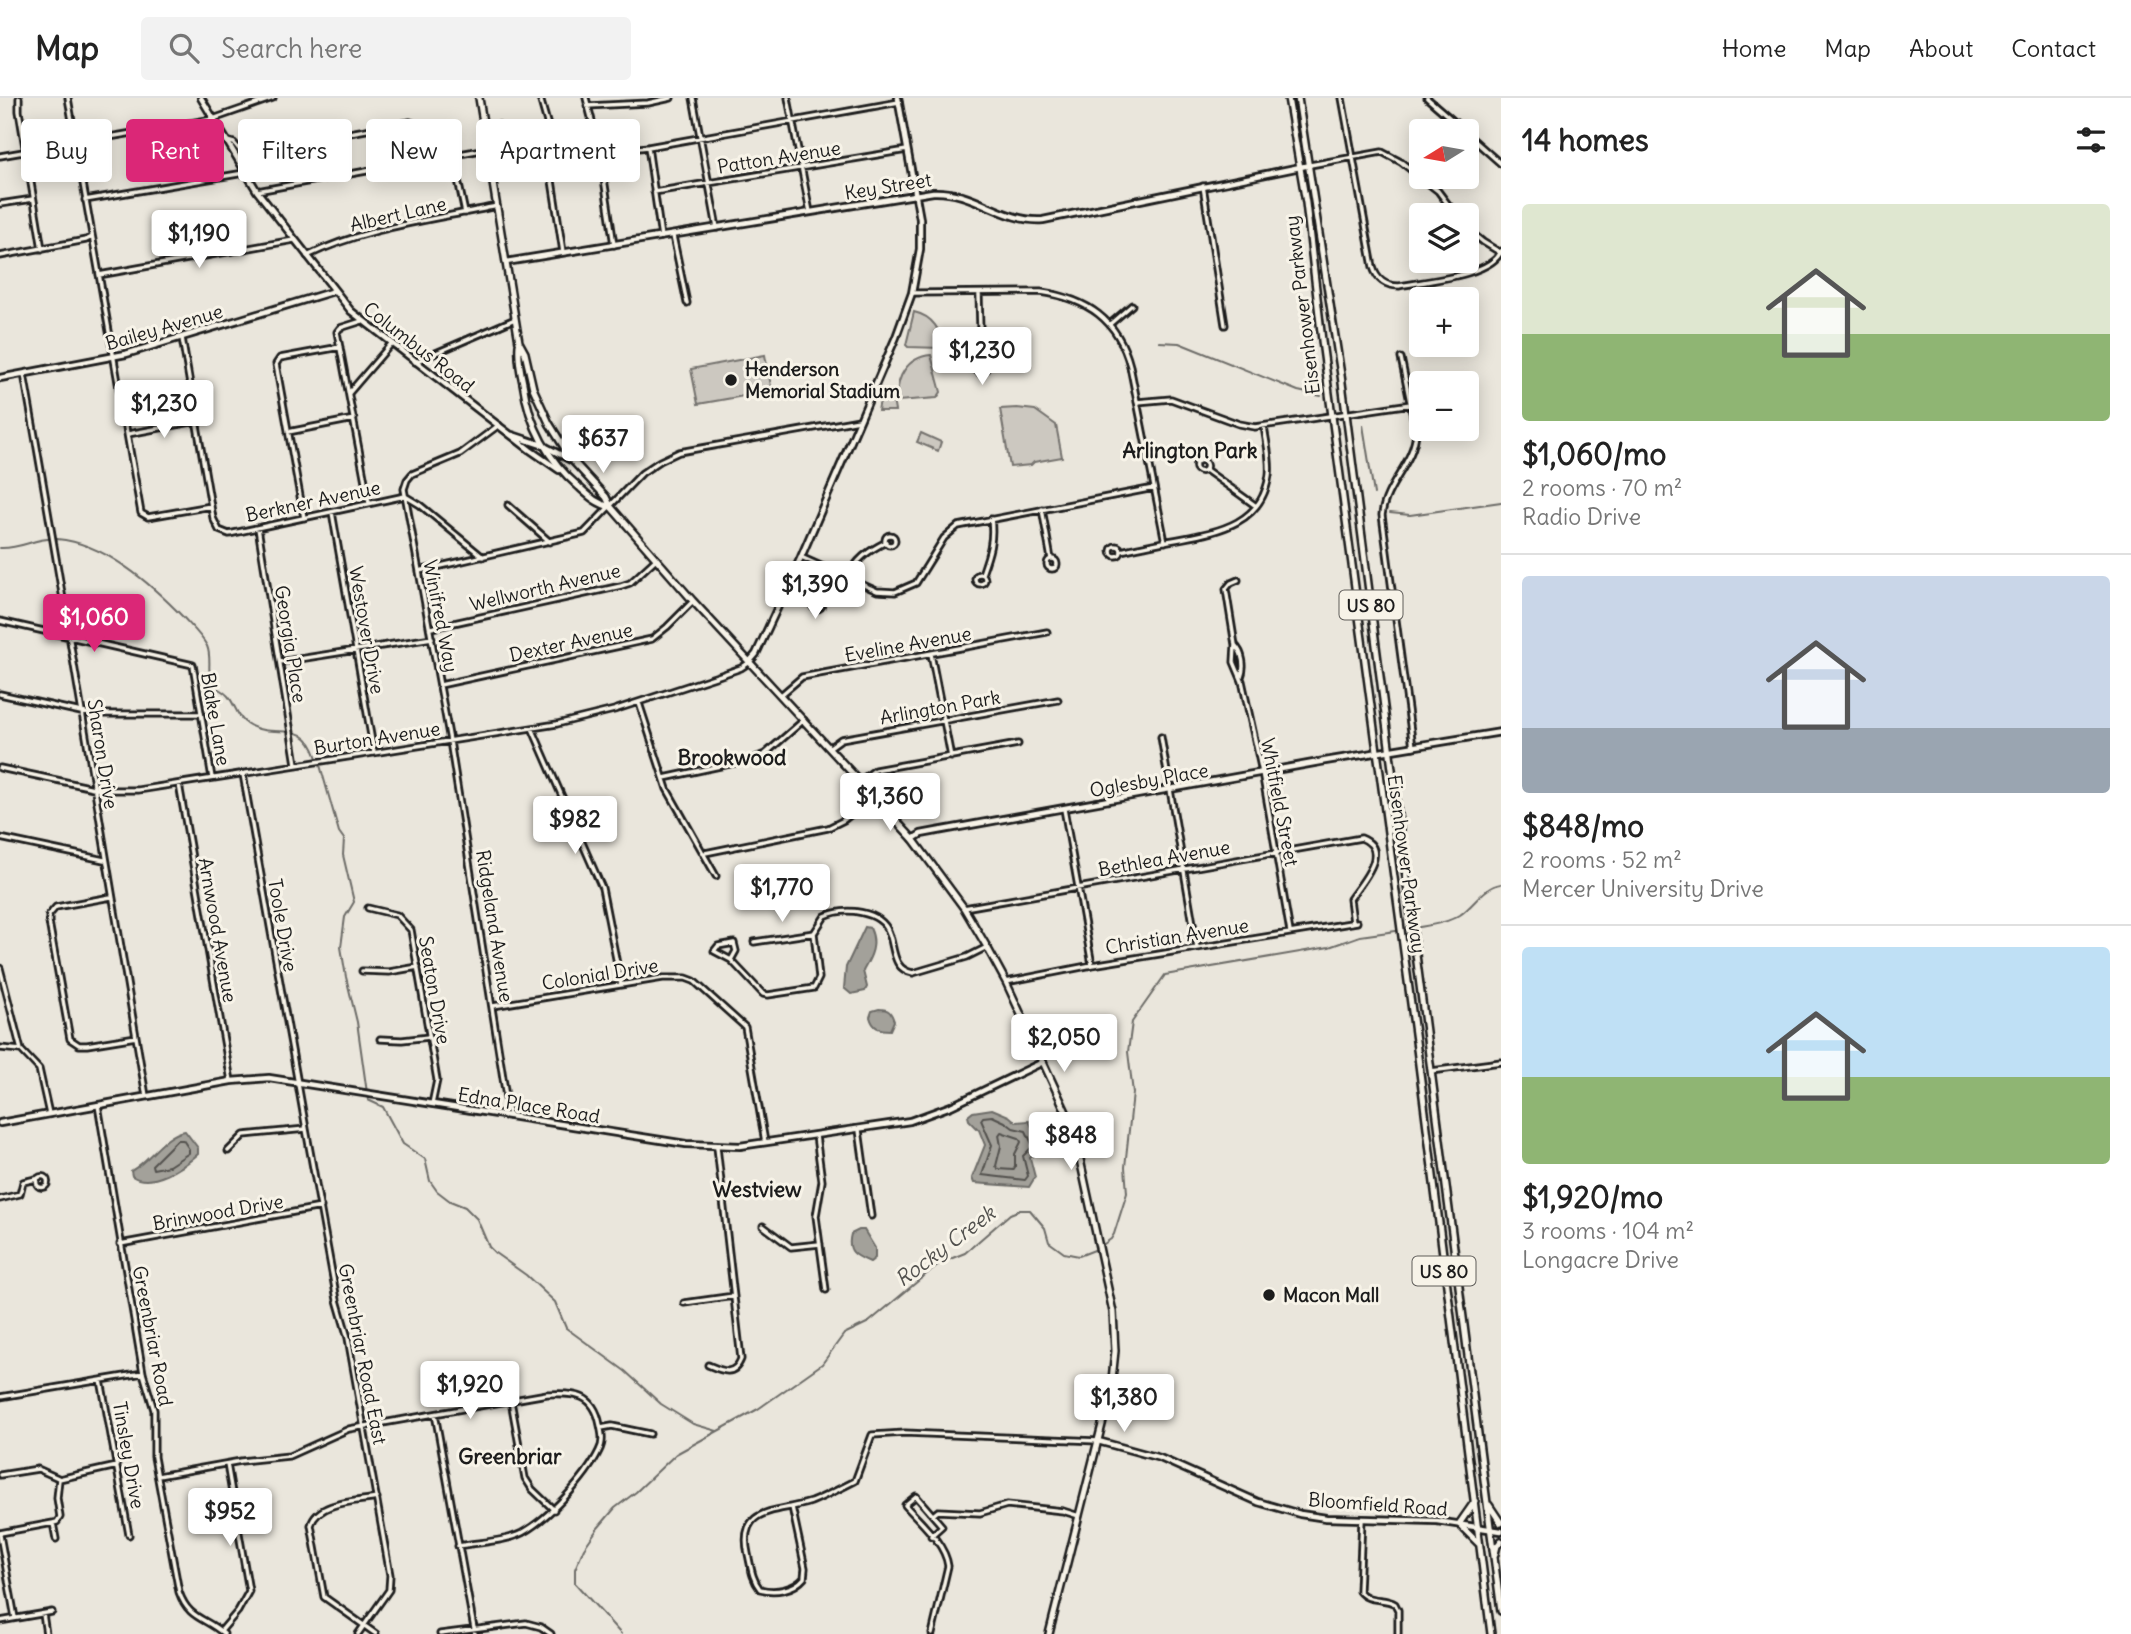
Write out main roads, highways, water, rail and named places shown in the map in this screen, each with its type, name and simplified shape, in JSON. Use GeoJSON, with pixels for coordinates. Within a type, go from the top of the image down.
{"type":"FeatureCollection","features":[{"type":"Feature","properties":{"kind":"main road"},"geometry":{"type":"LineString","coordinates":[[479,98],[519,342],[540,406],[572,460],[606,497],[611,507],[693,601],[914,839],[964,908],[987,947],[1006,982],[1073,1128],[1113,1312],[1115,1351],[1111,1389],[1049,1634]]}},
{"type":"Feature","properties":{"kind":"main road","name":"Eisenhower Parkway"},"geometry":{"type":"LineString","coordinates":[[1288,98],[1300,166],[1491,1634]]}},
{"type":"Feature","properties":{"kind":"main road","name":"Eisenhower Parkway"},"geometry":{"type":"LineString","coordinates":[[1298,98],[1346,414],[1501,1611]]}},
{"type":"Feature","properties":{"kind":"main road"},"geometry":{"type":"LineString","coordinates":[[519,342],[518,356],[528,411],[542,445],[559,470],[601,505],[611,507]]}},
{"type":"Feature","properties":{"kind":"main road"},"geometry":{"type":"LineString","coordinates":[[1487,1500],[1493,1514],[1501,1523]]}},
{"type":"Feature","properties":{"kind":"main road"},"geometry":{"type":"LineString","coordinates":[[1475,1501],[1459,1524],[1480,1545]]}},
{"type":"Feature","properties":{"kind":"main road"},"geometry":{"type":"LineString","coordinates":[[1494,1561],[1497,1546],[1501,1541]]}},
{"type":"Feature","properties":{"kind":"water"},"geometry":{"type":"Polygon","coordinates":[[[865,927],[870,928],[873,940],[871,955],[863,971],[867,987],[865,991],[851,994],[844,988],[846,967],[865,927]]]}},
{"type":"Feature","properties":{"kind":"water"},"geometry":{"type":"Polygon","coordinates":[[[887,1010],[892,1015],[894,1021],[890,1030],[877,1028],[871,1021],[872,1011],[887,1010]]]}},
{"type":"Feature","properties":{"kind":"water"},"geometry":{"type":"Polygon","coordinates":[[[992,1109],[1016,1122],[1029,1121],[1043,1149],[1030,1158],[1035,1177],[1029,1187],[974,1183],[972,1178],[985,1145],[979,1130],[968,1116],[973,1112],[992,1109]]]}},
{"type":"Feature","properties":{"kind":"water"},"geometry":{"type":"Polygon","coordinates":[[[185,1131],[198,1148],[198,1154],[176,1170],[158,1178],[148,1180],[132,1176],[131,1171],[170,1137],[185,1131]]]}},
{"type":"Feature","properties":{"kind":"water"},"geometry":{"type":"Polygon","coordinates":[[[864,1230],[875,1248],[875,1258],[870,1262],[851,1249],[851,1234],[864,1230]]]}},
{"type":"Feature","properties":{"kind":"waterway"},"geometry":{"type":"LineString","coordinates":[[1159,342],[1179,343],[1298,391],[1321,396]]}},
{"type":"Feature","properties":{"kind":"waterway"},"geometry":{"type":"LineString","coordinates":[[1363,425],[1374,494]]}},
{"type":"Feature","properties":{"kind":"waterway"},"geometry":{"type":"LineString","coordinates":[[1390,513],[1410,515],[1501,502]]}},
{"type":"Feature","properties":{"kind":"waterway"},"geometry":{"type":"LineString","coordinates":[[0,548],[57,539],[92,548],[126,567],[170,604],[202,638],[207,646],[211,683],[228,696],[243,720],[267,731],[296,733],[304,737],[317,758]]}},
{"type":"Feature","properties":{"kind":"waterway"},"geometry":{"type":"LineString","coordinates":[[320,765],[339,832],[344,839],[343,855],[354,902],[345,917],[341,947],[357,1022],[368,1100],[383,1107],[403,1144],[425,1159],[430,1181],[437,1191],[450,1201],[465,1207],[477,1219],[489,1247],[526,1275],[555,1302],[566,1328],[625,1371],[661,1404],[693,1424],[717,1431]]}},
{"type":"Feature","properties":{"kind":"waterway","name":"Rocky Creek"},"geometry":{"type":"LineString","coordinates":[[1415,928],[1455,918],[1489,889],[1501,884]]}},
{"type":"Feature","properties":{"kind":"waterway","name":"Rocky Creek"},"geometry":{"type":"LineString","coordinates":[[1101,1246],[1114,1234],[1127,1193],[1125,1167],[1133,1093],[1128,1052],[1132,1022],[1165,975],[1329,947],[1360,936],[1410,929]]}},
{"type":"Feature","properties":{"kind":"waterway","name":"Rocky Creek"},"geometry":{"type":"LineString","coordinates":[[621,1634],[575,1583],[575,1569],[584,1548],[615,1508],[676,1454],[758,1409],[822,1364],[844,1334],[869,1322],[940,1263],[965,1253],[1010,1214],[1030,1210],[1045,1228],[1049,1242],[1064,1253],[1079,1256],[1097,1249]]}},
{"type":"Feature","properties":{"kind":"place","name":"Henderson Memorial Stadium"},"geometry":{"type":"Point","coordinates":[731,380]}},
{"type":"Feature","properties":{"kind":"place","name":"Macon Mall"},"geometry":{"type":"Point","coordinates":[1269,1295]}},
{"type":"Feature","properties":{"kind":"district","name":"Arlington Park"},"geometry":{"type":"Point","coordinates":[1190,450]}},
{"type":"Feature","properties":{"kind":"district","name":"Brookwood"},"geometry":{"type":"Point","coordinates":[732,757]}},
{"type":"Feature","properties":{"kind":"district","name":"Westview"},"geometry":{"type":"Point","coordinates":[757,1189]}},
{"type":"Feature","properties":{"kind":"district","name":"Greenbriar"},"geometry":{"type":"Point","coordinates":[510,1456]}}]}
